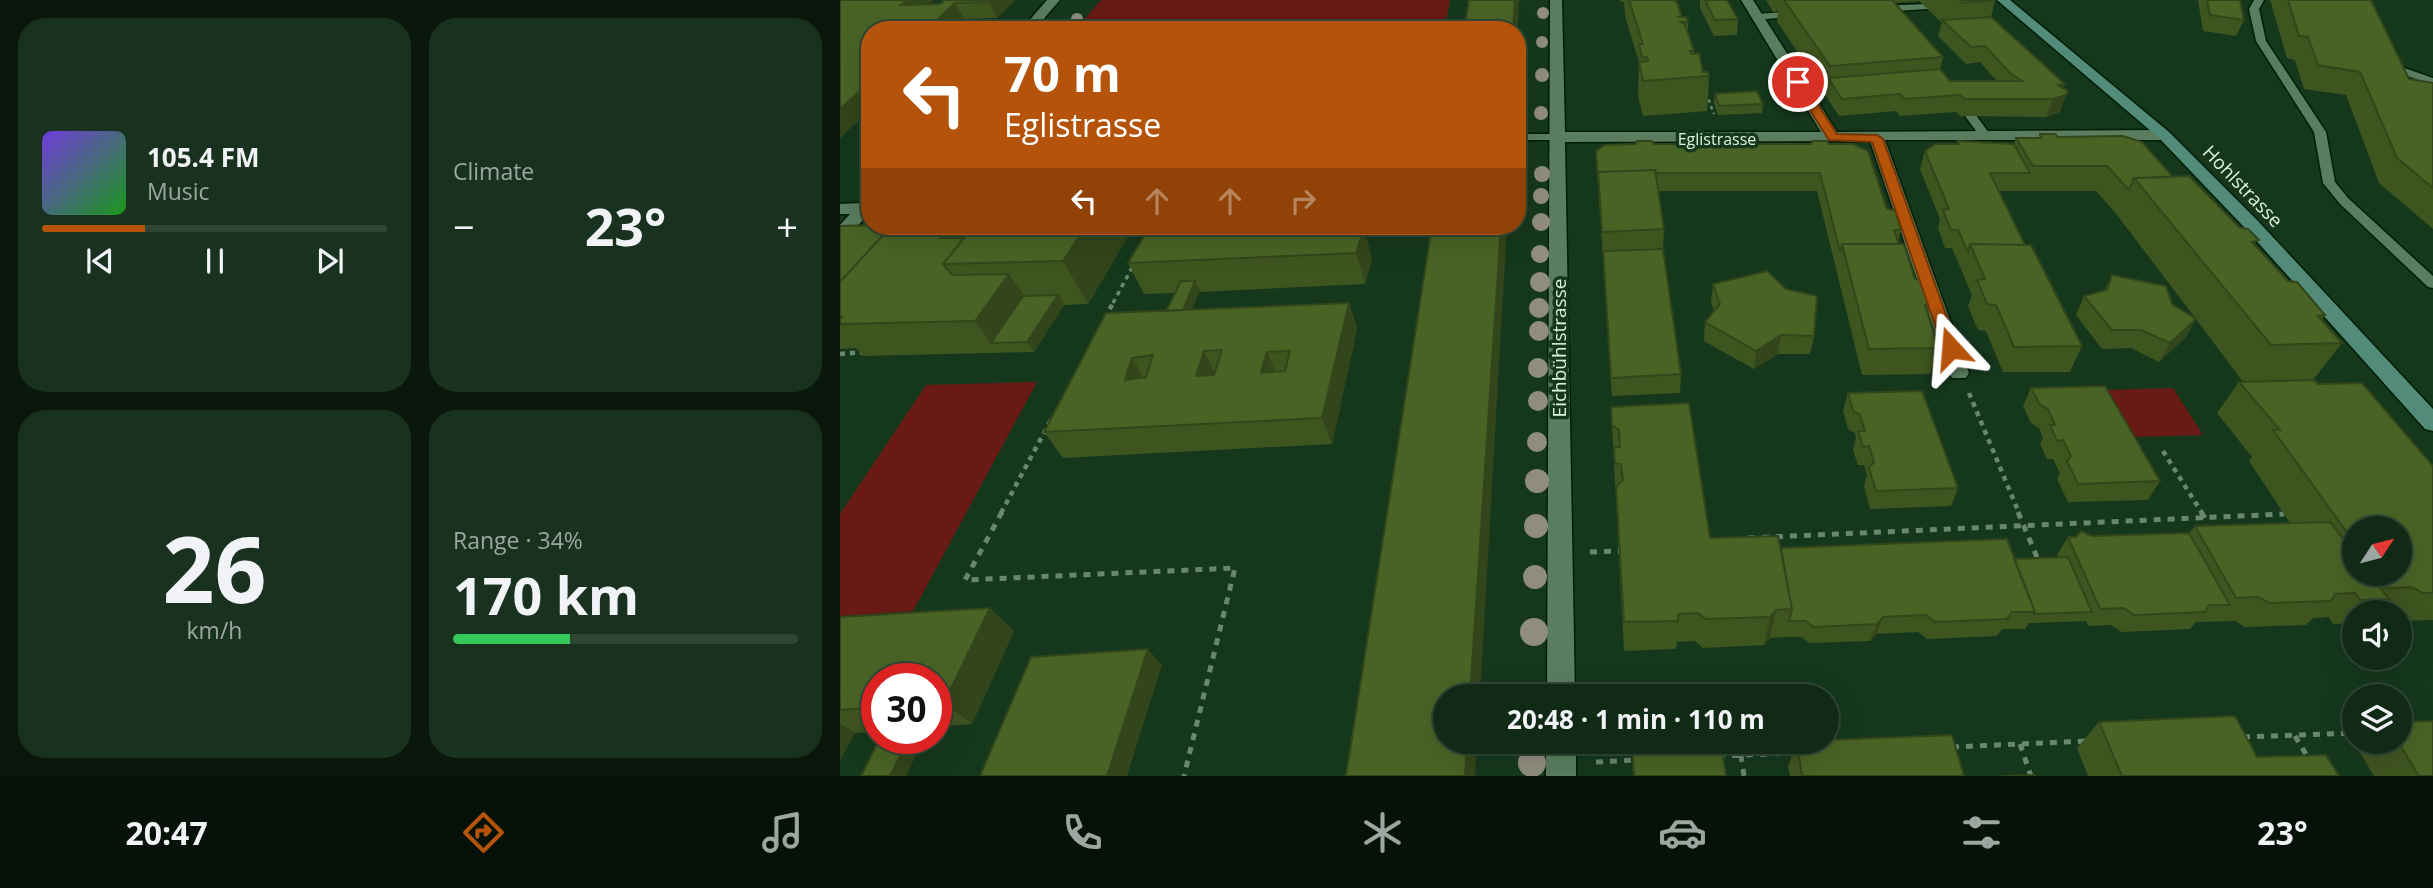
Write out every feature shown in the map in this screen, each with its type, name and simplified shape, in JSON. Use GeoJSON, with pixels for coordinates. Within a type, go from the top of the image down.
{"type":"FeatureCollection","features":[{"type":"Feature","properties":{"kind":"street"},"geometry":{"type":"LineString","coordinates":[[1035,21],[1054,0]]}},
{"type":"Feature","properties":{"kind":"street","name":"Eichbühlstrasse"},"geometry":{"type":"LineString","coordinates":[[1556,0],[1561,684]]}},
{"type":"Feature","properties":{"kind":"street"},"geometry":{"type":"LineString","coordinates":[[1747,0],[1833,138]]}},
{"type":"Feature","properties":{"kind":"street","name":"Hohlstrasse"},"geometry":{"type":"LineString","coordinates":[[2003,0],[2164,135],[2250,223],[2433,423]]}},
{"type":"Feature","properties":{"kind":"street","name":"Eglistrasse"},"geometry":{"type":"LineString","coordinates":[[1558,137],[1877,139],[2164,135]]}},
{"type":"Feature","properties":{"kind":"street"},"geometry":{"type":"LineString","coordinates":[[1877,139],[1959,373]]}},
{"type":"Feature","properties":{"kind":"street"},"geometry":{"type":"LineString","coordinates":[[840,209],[861,206]]}},
{"type":"Feature","properties":{"kind":"street"},"geometry":{"type":"LineString","coordinates":[[840,234],[861,211]]}},
{"type":"Feature","properties":{"kind":"lane"},"geometry":{"type":"LineString","coordinates":[[2259,0],[2254,9],[2262,41],[2318,127],[2329,183],[2344,201],[2433,284]]}},
{"type":"Feature","properties":{"kind":"lane"},"geometry":{"type":"LineString","coordinates":[[1871,10],[1917,5]]}},
{"type":"Feature","properties":{"kind":"lane"},"geometry":{"type":"LineString","coordinates":[[1884,9],[1892,19]]}},
{"type":"Feature","properties":{"kind":"lane"},"geometry":{"type":"LineString","coordinates":[[1757,17],[1805,14]]}},
{"type":"Feature","properties":{"kind":"lane"},"geometry":{"type":"LineString","coordinates":[[2376,61],[2433,82]]}},
{"type":"Feature","properties":{"kind":"lane"},"geometry":{"type":"LineString","coordinates":[[1971,116],[1986,136]]}},
{"type":"Feature","properties":{"kind":"lane"},"geometry":{"type":"LineString","coordinates":[[1526,137],[1558,137]]}},
{"type":"Feature","properties":{"kind":"path"},"geometry":{"type":"LineString","coordinates":[[1698,91],[1705,90],[1716,120]]}},
{"type":"Feature","properties":{"kind":"path"},"geometry":{"type":"LineString","coordinates":[[1102,324],[1134,262]]}},
{"type":"Feature","properties":{"kind":"path"},"geometry":{"type":"LineString","coordinates":[[840,354],[873,351]]}},
{"type":"Feature","properties":{"kind":"path"},"geometry":{"type":"LineString","coordinates":[[1959,373],[2039,563]]}},
{"type":"Feature","properties":{"kind":"path"},"geometry":{"type":"LineString","coordinates":[[1056,409],[965,580],[1235,568],[1184,776]]}},
{"type":"Feature","properties":{"kind":"path"},"geometry":{"type":"LineString","coordinates":[[2163,451],[2205,519]]}},
{"type":"Feature","properties":{"kind":"path"},"geometry":{"type":"LineString","coordinates":[[1738,541],[1756,535],[2023,524],[2046,527],[2284,514]]}},
{"type":"Feature","properties":{"kind":"path"},"geometry":{"type":"LineString","coordinates":[[1586,552],[1619,551]]}},
{"type":"Feature","properties":{"kind":"path"},"geometry":{"type":"LineString","coordinates":[[2230,737],[2342,734]]}},
{"type":"Feature","properties":{"kind":"path"},"geometry":{"type":"LineString","coordinates":[[2295,736],[2313,766]]}},
{"type":"Feature","properties":{"kind":"path"},"geometry":{"type":"LineString","coordinates":[[1937,747],[2098,741]]}},
{"type":"Feature","properties":{"kind":"path"},"geometry":{"type":"LineString","coordinates":[[2020,744],[2031,776]]}},
{"type":"Feature","properties":{"kind":"path"},"geometry":{"type":"LineString","coordinates":[[1715,756],[1764,754]]}},
{"type":"Feature","properties":{"kind":"path"},"geometry":{"type":"LineString","coordinates":[[1741,755],[1744,776]]}},
{"type":"Feature","properties":{"kind":"path"},"geometry":{"type":"LineString","coordinates":[[1573,769],[1649,759]]}},
{"type":"Feature","properties":{"kind":"shaded area"},"geometry":{"type":"Polygon","coordinates":[[[1101,0],[1450,0],[1446,21],[1083,21],[1101,0]]]}},
{"type":"Feature","properties":{"kind":"shaded area"},"geometry":{"type":"Polygon","coordinates":[[[1037,382],[913,611],[840,616],[840,514],[926,385],[1037,382]]]}},
{"type":"Feature","properties":{"kind":"shaded area"},"geometry":{"type":"Polygon","coordinates":[[[2173,388],[2203,435],[2130,437],[2104,390],[2173,388]]]}},
{"type":"Feature","properties":{"kind":"building"},"geometry":{"type":"Polygon","coordinates":[[[840,0],[907,0],[901,5],[940,4],[945,0],[991,0],[955,3],[936,21],[861,21],[861,90],[840,109],[840,0]]]}},
{"type":"Feature","properties":{"kind":"building"},"geometry":{"type":"Polygon","coordinates":[[[1469,0],[1515,0],[1514,21],[1466,21],[1469,0]]]}},
{"type":"Feature","properties":{"kind":"building"},"geometry":{"type":"Polygon","coordinates":[[[1629,0],[1675,0],[1681,15],[1679,17],[1686,17],[1688,22],[1681,22],[1685,25],[1694,51],[1690,51],[1691,54],[1699,53],[1703,72],[1708,72],[1709,76],[1643,81],[1639,62],[1648,61],[1647,57],[1642,57],[1639,44],[1643,44],[1629,0]]]}},
{"type":"Feature","properties":{"kind":"building"},"geometry":{"type":"Polygon","coordinates":[[[1705,0],[1727,0],[1738,19],[1715,20],[1705,0]]]}},
{"type":"Feature","properties":{"kind":"building"},"geometry":{"type":"Polygon","coordinates":[[[1784,0],[1892,0],[1943,57],[1830,66],[1784,0]]]}},
{"type":"Feature","properties":{"kind":"building"},"geometry":{"type":"Polygon","coordinates":[[[1960,0],[1996,0],[1963,3],[1960,0]]]}},
{"type":"Feature","properties":{"kind":"building"},"geometry":{"type":"Polygon","coordinates":[[[2207,0],[2240,0],[2244,20],[2210,15],[2207,0]]]}},
{"type":"Feature","properties":{"kind":"building"},"geometry":{"type":"Polygon","coordinates":[[[2288,0],[2371,0],[2409,79],[2433,83],[2433,188],[2397,158],[2360,72],[2318,65],[2308,37],[2299,36],[2288,0]]]}},
{"type":"Feature","properties":{"kind":"building"},"geometry":{"type":"Polygon","coordinates":[[[1991,17],[2065,84],[2058,85],[2068,91],[2066,95],[2052,99],[1965,99],[1960,95],[1904,99],[1900,94],[1842,99],[1828,78],[1940,69],[1950,81],[2022,81],[2011,74],[1985,46],[1971,47],[1942,20],[1991,17]]]}},
{"type":"Feature","properties":{"kind":"building"},"geometry":{"type":"Polygon","coordinates":[[[1757,91],[1763,104],[1719,106],[1715,94],[1757,91]]]}},
{"type":"Feature","properties":{"kind":"building"},"geometry":{"type":"Polygon","coordinates":[[[2040,134],[2055,134],[2058,137],[2123,136],[2142,142],[2173,177],[2134,178],[2129,190],[2107,166],[2033,166],[2016,138],[2041,138],[2040,134]]]}},
{"type":"Feature","properties":{"kind":"building"},"geometry":{"type":"Polygon","coordinates":[[[1637,141],[1652,141],[1654,144],[1724,144],[1724,141],[1739,141],[1741,144],[1811,144],[1812,141],[1827,141],[1829,144],[1853,144],[1868,151],[1887,209],[1895,210],[1901,230],[1894,230],[1899,244],[1842,244],[1840,252],[1820,173],[1656,173],[1655,170],[1598,172],[1599,191],[1596,151],[1605,145],[1636,144],[1637,141]]]}},
{"type":"Feature","properties":{"kind":"building"},"geometry":{"type":"Polygon","coordinates":[[[1958,141],[2014,144],[2030,173],[1990,173],[2025,245],[1970,244],[1968,252],[1958,230],[1951,230],[1943,210],[1949,209],[1925,151],[1935,144],[1959,144],[1958,141]]]}},
{"type":"Feature","properties":{"kind":"building"},"geometry":{"type":"Polygon","coordinates":[[[1655,170],[1664,229],[1602,232],[1598,172],[1655,170]]]}},
{"type":"Feature","properties":{"kind":"building"},"geometry":{"type":"Polygon","coordinates":[[[2189,176],[2240,228],[2248,229],[2259,240],[2252,242],[2288,281],[2297,282],[2325,315],[2318,316],[2342,343],[2271,345],[2134,178],[2189,176]]]}},
{"type":"Feature","properties":{"kind":"building"},"geometry":{"type":"Polygon","coordinates":[[[861,225],[861,235],[883,235],[840,282],[840,226],[861,225]]]}},
{"type":"Feature","properties":{"kind":"building"},"geometry":{"type":"Polygon","coordinates":[[[883,235],[943,235],[940,238],[964,238],[943,264],[952,275],[1009,274],[975,321],[840,324],[840,282],[883,235]]]}},
{"type":"Feature","properties":{"kind":"building"},"geometry":{"type":"Polygon","coordinates":[[[946,235],[966,235],[964,238],[948,238],[946,235]]]}},
{"type":"Feature","properties":{"kind":"building"},"geometry":{"type":"Polygon","coordinates":[[[967,235],[1080,235],[1063,261],[943,264],[967,235]]]}},
{"type":"Feature","properties":{"kind":"building"},"geometry":{"type":"Polygon","coordinates":[[[1145,235],[1362,235],[1356,253],[1128,263],[1145,235]]]}},
{"type":"Feature","properties":{"kind":"building"},"geometry":{"type":"Polygon","coordinates":[[[1431,235],[1500,235],[1471,684],[1433,684],[1433,754],[1466,754],[1465,776],[1346,776],[1431,235]]]}},
{"type":"Feature","properties":{"kind":"building"},"geometry":{"type":"Polygon","coordinates":[[[1842,244],[1904,244],[1915,279],[1924,280],[1932,304],[1925,305],[1939,348],[1869,349],[1842,244]]]}},
{"type":"Feature","properties":{"kind":"building"},"geometry":{"type":"Polygon","coordinates":[[[1970,244],[2031,245],[2082,346],[2014,347],[1996,305],[1987,304],[1977,280],[1985,279],[1970,244]]]}},
{"type":"Feature","properties":{"kind":"building"},"geometry":{"type":"Polygon","coordinates":[[[1663,249],[1681,374],[1611,378],[1603,251],[1663,249]]]}},
{"type":"Feature","properties":{"kind":"building"},"geometry":{"type":"Polygon","coordinates":[[[1767,271],[1786,289],[1817,296],[1814,336],[1781,335],[1756,351],[1705,322],[1720,304],[1713,284],[1767,271]]]}},
{"type":"Feature","properties":{"kind":"building"},"geometry":{"type":"Polygon","coordinates":[[[2112,275],[2166,286],[2172,304],[2196,319],[2170,343],[2141,330],[2112,330],[2084,296],[2107,290],[2112,275]]]}},
{"type":"Feature","properties":{"kind":"building"},"geometry":{"type":"Polygon","coordinates":[[[1181,281],[1195,281],[1183,310],[1166,311],[1181,281]]]}},
{"type":"Feature","properties":{"kind":"building"},"geometry":{"type":"Polygon","coordinates":[[[1058,295],[1027,342],[991,343],[1023,296],[1058,295]]]}},
{"type":"Feature","properties":{"kind":"building"},"geometry":{"type":"Polygon","coordinates":[[[1349,303],[1322,418],[1044,432],[1106,313],[1349,303]],[[1222,350],[1204,351],[1196,376],[1214,375],[1222,350]],[[1290,351],[1267,352],[1261,373],[1285,371],[1290,351]],[[1153,355],[1132,358],[1125,380],[1146,377],[1153,355]]]}},
{"type":"Feature","properties":{"kind":"building"},"geometry":{"type":"Polygon","coordinates":[[[2314,380],[2318,384],[2362,383],[2433,466],[2433,593],[2423,593],[2411,587],[2386,586],[2412,586],[2412,516],[2342,516],[2342,525],[2273,430],[2280,430],[2239,382],[2314,380]]]}},
{"type":"Feature","properties":{"kind":"building"},"geometry":{"type":"Polygon","coordinates":[[[2105,386],[2160,481],[2078,484],[2067,461],[2071,456],[2063,440],[2057,441],[2050,425],[2055,425],[2048,409],[2040,405],[2031,388],[2105,386]]]}},
{"type":"Feature","properties":{"kind":"building"},"geometry":{"type":"Polygon","coordinates":[[[1922,391],[1958,488],[1876,491],[1869,468],[1874,462],[1869,446],[1863,447],[1858,431],[1865,431],[1860,415],[1853,411],[1848,393],[1922,391]]]}},
{"type":"Feature","properties":{"kind":"building"},"geometry":{"type":"Polygon","coordinates":[[[1689,403],[1710,538],[1778,536],[1792,609],[1776,610],[1770,617],[1706,619],[1698,613],[1678,614],[1678,621],[1624,622],[1616,487],[1623,480],[1621,464],[1615,464],[1614,447],[1620,447],[1619,430],[1612,425],[1611,407],[1689,403]]]}},
{"type":"Feature","properties":{"kind":"building"},"geometry":{"type":"Polygon","coordinates":[[[2330,522],[2342,538],[2342,586],[2379,586],[2389,599],[2360,600],[2355,593],[2335,594],[2331,601],[2269,603],[2258,597],[2236,598],[2195,526],[2330,522]]]}},
{"type":"Feature","properties":{"kind":"building"},"geometry":{"type":"Polygon","coordinates":[[[2081,531],[2092,536],[2189,533],[2230,605],[2209,605],[2205,612],[2134,615],[2124,608],[2100,609],[2068,537],[2076,537],[2081,531]]]}},
{"type":"Feature","properties":{"kind":"building"},"geometry":{"type":"Polygon","coordinates":[[[2007,539],[2035,612],[2012,612],[2007,619],[1935,622],[1926,615],[1883,617],[1877,624],[1814,627],[1805,621],[1789,621],[1792,609],[1781,548],[2007,539]]]}},
{"type":"Feature","properties":{"kind":"building"},"geometry":{"type":"Polygon","coordinates":[[[2068,557],[2092,612],[2034,614],[2014,559],[2068,557]]]}},
{"type":"Feature","properties":{"kind":"building"},"geometry":{"type":"Polygon","coordinates":[[[990,608],[952,686],[952,663],[861,663],[861,708],[840,710],[840,617],[990,608]]]}},
{"type":"Feature","properties":{"kind":"building"},"geometry":{"type":"Polygon","coordinates":[[[1148,649],[1107,776],[980,776],[1031,657],[1148,649]]]}},
{"type":"Feature","properties":{"kind":"building"},"geometry":{"type":"Polygon","coordinates":[[[2235,716],[2257,757],[2326,755],[2339,776],[2122,776],[2099,722],[2235,716]]]}},
{"type":"Feature","properties":{"kind":"building"},"geometry":{"type":"Polygon","coordinates":[[[2433,721],[2433,776],[2419,776],[2405,754],[2412,754],[2412,722],[2433,721]]]}},
{"type":"Feature","properties":{"kind":"building"},"geometry":{"type":"Polygon","coordinates":[[[1952,735],[1964,776],[1802,776],[1799,754],[1839,754],[1839,740],[1952,735]]]}},
{"type":"Feature","properties":{"kind":"building"},"geometry":{"type":"Polygon","coordinates":[[[872,754],[901,754],[890,776],[861,776],[872,754]]]}},
{"type":"Feature","properties":{"kind":"building"},"geometry":{"type":"Polygon","coordinates":[[[1633,754],[1723,754],[1726,776],[1634,776],[1633,754]]]}},
{"type":"Feature","properties":{"kind":"route"},"geometry":{"type":"LineString","coordinates":[[1798,82],[1833,138],[1877,139],[1951,348]]}}]}
